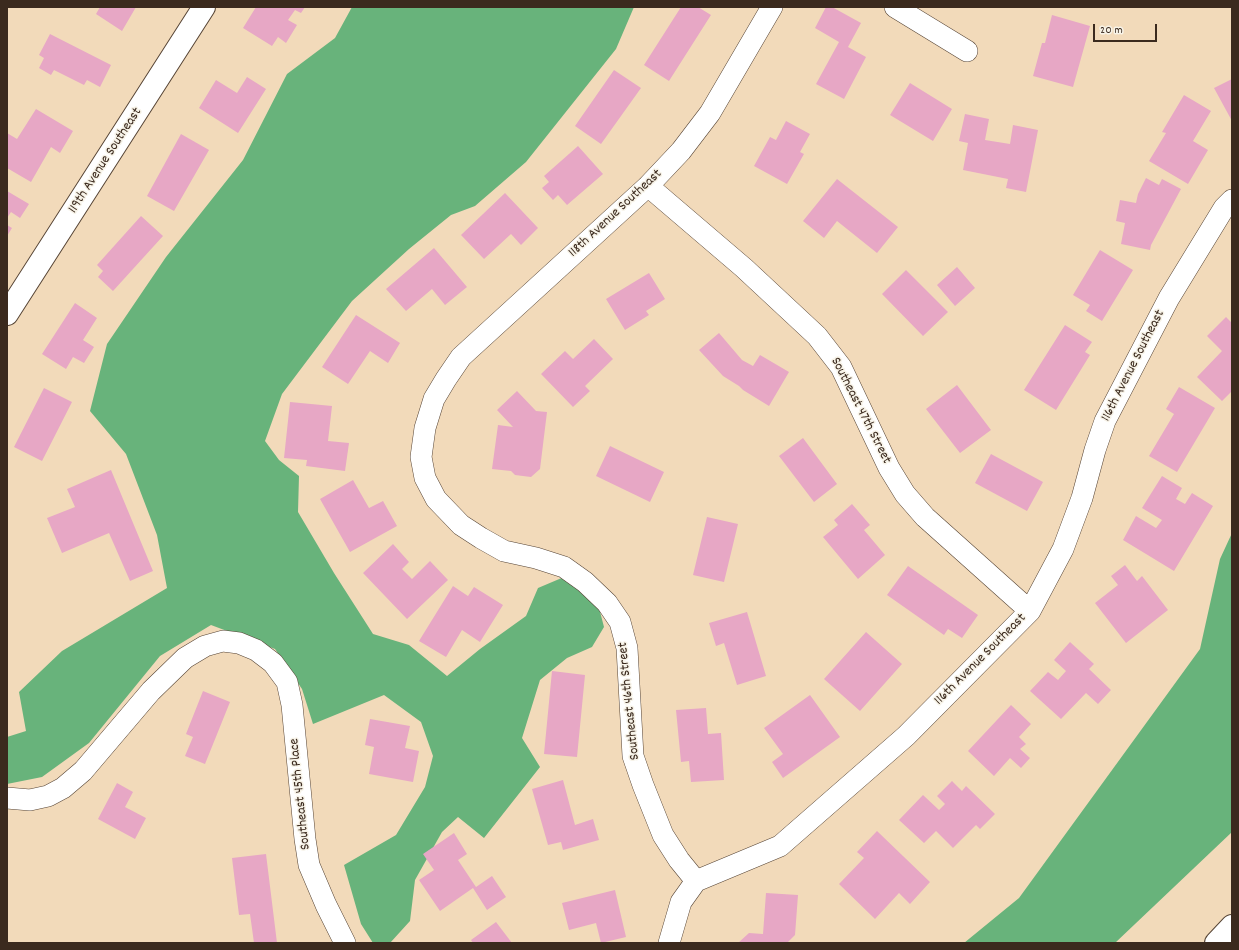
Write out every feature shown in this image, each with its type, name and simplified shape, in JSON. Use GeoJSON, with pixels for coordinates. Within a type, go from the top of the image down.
{"type":"FeatureCollection","features":[{"type":"Feature","properties":{"kind":"main road","name":"119th Avenue Southeast"},"geometry":{"type":"LineString","coordinates":[[7,314],[204,7]]}},
{"type":"Feature","properties":{"kind":"main road"},"geometry":{"type":"LineString","coordinates":[[1216,943],[1232,926]]}},
{"type":"Feature","properties":{"kind":"street","name":"118th Avenue Southeast"},"geometry":{"type":"LineString","coordinates":[[434,399],[462,357],[648,186],[681,151],[710,113],[772,7]]}},
{"type":"Feature","properties":{"kind":"street"},"geometry":{"type":"LineString","coordinates":[[895,7],[967,51]]}},
{"type":"Feature","properties":{"kind":"street","name":"Southeast 47th Street"},"geometry":{"type":"LineString","coordinates":[[648,186],[744,268],[818,336],[841,367],[889,468],[905,494],[925,517],[1030,611]]}},
{"type":"Feature","properties":{"kind":"street","name":"116th Avenue Southeast"},"geometry":{"type":"LineString","coordinates":[[696,881],[780,846],[906,736],[1030,611],[1063,549],[1082,498],[1104,421],[1169,298],[1224,208],[1232,200]]}},
{"type":"Feature","properties":{"kind":"street","name":"Southeast 46th Street"},"geometry":{"type":"LineString","coordinates":[[434,399],[425,428],[421,457],[425,478],[436,499],[461,525],[504,551],[536,558],[564,567],[586,582],[607,603],[620,622],[627,648],[633,756],[663,835],[679,860],[696,881]]}},
{"type":"Feature","properties":{"kind":"street","name":"Southeast 45th Place"},"geometry":{"type":"LineString","coordinates":[[7,798],[30,800],[48,796],[62,788],[83,771],[151,691],[185,658],[205,646],[223,641],[239,643],[256,650],[273,663],[287,682],[292,705],[305,840],[309,865],[326,905],[345,943]]}},
{"type":"Feature","properties":{"kind":"street"},"geometry":{"type":"LineString","coordinates":[[669,943],[681,902],[696,881]]}},
{"type":"Feature","properties":{"kind":"green space"},"geometry":{"type":"Polygon","coordinates":[[[352,7],[634,7],[616,49],[526,162],[475,206],[451,215],[409,249],[352,301],[282,394],[265,441],[279,460],[299,476],[298,512],[334,573],[373,634],[409,645],[447,676],[480,649],[526,616],[538,588],[564,577],[598,604],[604,627],[592,647],[567,658],[540,680],[522,738],[540,767],[484,838],[458,817],[442,832],[415,880],[410,921],[390,943],[373,943],[361,924],[344,865],[396,835],[425,787],[433,756],[421,722],[384,695],[313,724],[302,689],[275,649],[211,625],[160,656],[89,743],[42,777],[7,784],[7,737],[26,731],[19,692],[62,651],[167,588],[157,535],[126,454],[90,411],[107,344],[166,257],[243,160],[287,74],[335,38],[352,7]]]}},
{"type":"Feature","properties":{"kind":"green space"},"geometry":{"type":"Polygon","coordinates":[[[1232,533],[1232,832],[1115,943],[964,943],[1019,898],[1200,649],[1220,559],[1232,533]]]}},
{"type":"Feature","properties":{"kind":"building"},"geometry":{"type":"Polygon","coordinates":[[[100,7],[136,7],[122,31],[96,14],[100,7]]]}},
{"type":"Feature","properties":{"kind":"building"},"geometry":{"type":"Polygon","coordinates":[[[256,7],[305,7],[301,13],[295,10],[288,20],[297,25],[286,43],[278,37],[272,46],[243,28],[256,7]]]}},
{"type":"Feature","properties":{"kind":"building"},"geometry":{"type":"Polygon","coordinates":[[[681,7],[698,7],[711,15],[669,81],[644,65],[681,7]]]}},
{"type":"Feature","properties":{"kind":"building"},"geometry":{"type":"Polygon","coordinates":[[[826,7],[832,7],[861,23],[848,47],[866,57],[844,99],[816,84],[839,42],[815,28],[826,7]]]}},
{"type":"Feature","properties":{"kind":"building"},"geometry":{"type":"Polygon","coordinates":[[[1052,15],[1090,26],[1073,87],[1033,76],[1042,43],[1045,43],[1052,15]]]}},
{"type":"Feature","properties":{"kind":"building"},"geometry":{"type":"Polygon","coordinates":[[[50,34],[111,65],[100,87],[87,80],[84,85],[54,70],[51,75],[39,68],[44,58],[39,55],[50,34]]]}},
{"type":"Feature","properties":{"kind":"building"},"geometry":{"type":"Polygon","coordinates":[[[614,70],[641,88],[601,144],[575,126],[614,70]]]}},
{"type":"Feature","properties":{"kind":"building"},"geometry":{"type":"Polygon","coordinates":[[[247,77],[266,89],[238,133],[199,108],[216,80],[237,93],[247,77]]]}},
{"type":"Feature","properties":{"kind":"building"},"geometry":{"type":"Polygon","coordinates":[[[1232,79],[1232,121],[1214,88],[1232,79]]]}},
{"type":"Feature","properties":{"kind":"building"},"geometry":{"type":"Polygon","coordinates":[[[910,83],[952,109],[933,141],[890,115],[910,83]]]}},
{"type":"Feature","properties":{"kind":"building"},"geometry":{"type":"Polygon","coordinates":[[[1184,95],[1211,111],[1193,141],[1208,150],[1188,184],[1149,161],[1166,133],[1162,132],[1184,95]]]}},
{"type":"Feature","properties":{"kind":"building"},"geometry":{"type":"Polygon","coordinates":[[[36,109],[73,131],[60,153],[51,147],[31,182],[7,168],[7,133],[17,139],[36,109]]]}},
{"type":"Feature","properties":{"kind":"building"},"geometry":{"type":"Polygon","coordinates":[[[965,114],[989,119],[985,140],[1010,144],[1013,125],[1038,130],[1026,192],[1006,188],[1008,179],[963,170],[968,143],[959,141],[965,114]]]}},
{"type":"Feature","properties":{"kind":"building"},"geometry":{"type":"Polygon","coordinates":[[[786,121],[810,134],[800,152],[804,154],[787,184],[754,166],[770,137],[776,140],[786,121]]]}},
{"type":"Feature","properties":{"kind":"building"},"geometry":{"type":"Polygon","coordinates":[[[181,134],[209,150],[174,211],[147,196],[181,134]]]}},
{"type":"Feature","properties":{"kind":"building"},"geometry":{"type":"Polygon","coordinates":[[[578,146],[603,174],[567,205],[558,195],[553,200],[542,188],[549,182],[544,176],[578,146]]]}},
{"type":"Feature","properties":{"kind":"building"},"geometry":{"type":"Polygon","coordinates":[[[1146,178],[1159,185],[1162,179],[1181,189],[1151,245],[1150,250],[1121,244],[1125,223],[1116,221],[1120,200],[1136,203],[1138,194],[1146,178]]]}},
{"type":"Feature","properties":{"kind":"building"},"geometry":{"type":"Polygon","coordinates":[[[837,179],[898,227],[877,253],[837,221],[824,238],[803,221],[837,179]]]}},
{"type":"Feature","properties":{"kind":"building"},"geometry":{"type":"Polygon","coordinates":[[[7,191],[29,204],[20,218],[11,212],[7,218],[7,191]]]}},
{"type":"Feature","properties":{"kind":"building"},"geometry":{"type":"Polygon","coordinates":[[[505,193],[538,228],[521,245],[511,234],[484,259],[461,235],[505,193]]]}},
{"type":"Feature","properties":{"kind":"building"},"geometry":{"type":"Polygon","coordinates":[[[141,216],[163,236],[113,291],[98,277],[103,271],[97,265],[141,216]]]}},
{"type":"Feature","properties":{"kind":"building"},"geometry":{"type":"Polygon","coordinates":[[[7,225],[12,228],[7,236],[7,225]]]}},
{"type":"Feature","properties":{"kind":"building"},"geometry":{"type":"Polygon","coordinates":[[[434,248],[467,287],[445,305],[432,289],[406,311],[386,289],[434,248]]]}},
{"type":"Feature","properties":{"kind":"building"},"geometry":{"type":"Polygon","coordinates":[[[1100,250],[1133,270],[1102,321],[1086,311],[1090,305],[1073,295],[1100,250]]]}},
{"type":"Feature","properties":{"kind":"building"},"geometry":{"type":"Polygon","coordinates":[[[957,267],[975,288],[955,306],[937,285],[957,267]]]}},
{"type":"Feature","properties":{"kind":"building"},"geometry":{"type":"Polygon","coordinates":[[[906,270],[948,312],[923,336],[882,294],[906,270]]]}},
{"type":"Feature","properties":{"kind":"building"},"geometry":{"type":"Polygon","coordinates":[[[649,273],[665,299],[646,311],[649,315],[625,330],[606,299],[649,273]]]}},
{"type":"Feature","properties":{"kind":"building"},"geometry":{"type":"Polygon","coordinates":[[[75,303],[97,318],[83,340],[94,347],[84,363],[73,357],[66,369],[42,354],[75,303]]]}},
{"type":"Feature","properties":{"kind":"building"},"geometry":{"type":"Polygon","coordinates":[[[356,315],[400,343],[388,363],[370,351],[348,384],[322,367],[356,315]]]}},
{"type":"Feature","properties":{"kind":"building"},"geometry":{"type":"Polygon","coordinates":[[[1226,317],[1232,323],[1232,391],[1222,401],[1197,377],[1222,351],[1207,336],[1226,317]]]}},
{"type":"Feature","properties":{"kind":"building"},"geometry":{"type":"Polygon","coordinates":[[[1065,325],[1092,342],[1085,352],[1090,355],[1056,410],[1024,390],[1065,325]]]}},
{"type":"Feature","properties":{"kind":"building"},"geometry":{"type":"Polygon","coordinates":[[[719,333],[742,360],[753,366],[760,355],[789,372],[769,406],[723,376],[699,350],[719,333]]]}},
{"type":"Feature","properties":{"kind":"building"},"geometry":{"type":"Polygon","coordinates":[[[594,339],[613,359],[585,386],[590,391],[573,407],[541,374],[565,351],[573,359],[594,339]]]}},
{"type":"Feature","properties":{"kind":"building"},"geometry":{"type":"Polygon","coordinates":[[[957,385],[991,430],[960,453],[926,409],[957,385]]]}},
{"type":"Feature","properties":{"kind":"building"},"geometry":{"type":"Polygon","coordinates":[[[1179,387],[1215,408],[1177,472],[1149,456],[1174,414],[1166,409],[1179,387]]]}},
{"type":"Feature","properties":{"kind":"building"},"geometry":{"type":"Polygon","coordinates":[[[44,388],[72,402],[42,461],[14,447],[44,388]]]}},
{"type":"Feature","properties":{"kind":"building"},"geometry":{"type":"Polygon","coordinates":[[[517,391],[536,411],[547,412],[540,469],[531,477],[515,475],[511,471],[492,469],[498,425],[513,427],[497,410],[517,391]]]}},
{"type":"Feature","properties":{"kind":"building"},"geometry":{"type":"Polygon","coordinates":[[[290,402],[332,406],[328,441],[349,443],[345,471],[306,466],[307,460],[284,458],[290,402]]]}},
{"type":"Feature","properties":{"kind":"building"},"geometry":{"type":"Polygon","coordinates":[[[803,438],[837,484],[814,502],[779,456],[803,438]]]}},
{"type":"Feature","properties":{"kind":"building"},"geometry":{"type":"Polygon","coordinates":[[[610,446],[664,472],[650,502],[596,476],[610,446]]]}},
{"type":"Feature","properties":{"kind":"building"},"geometry":{"type":"Polygon","coordinates":[[[991,454],[1043,482],[1027,511],[975,483],[991,454]]]}},
{"type":"Feature","properties":{"kind":"building"},"geometry":{"type":"Polygon","coordinates":[[[111,470],[153,571],[130,581],[109,533],[62,553],[47,518],[75,507],[67,489],[111,470]]]}},
{"type":"Feature","properties":{"kind":"building"},"geometry":{"type":"Polygon","coordinates":[[[1162,476],[1182,488],[1176,499],[1185,504],[1192,493],[1213,506],[1174,571],[1123,540],[1136,516],[1156,528],[1162,520],[1142,508],[1162,476]]]}},
{"type":"Feature","properties":{"kind":"building"},"geometry":{"type":"Polygon","coordinates":[[[353,480],[369,508],[383,501],[397,526],[350,552],[320,499],[353,480]]]}},
{"type":"Feature","properties":{"kind":"building"},"geometry":{"type":"Polygon","coordinates":[[[852,504],[870,525],[864,530],[885,555],[858,579],[823,537],[838,525],[834,520],[852,504]]]}},
{"type":"Feature","properties":{"kind":"building"},"geometry":{"type":"Polygon","coordinates":[[[707,517],[738,524],[724,582],[693,575],[707,517]]]}},
{"type":"Feature","properties":{"kind":"building"},"geometry":{"type":"Polygon","coordinates":[[[393,544],[409,562],[402,569],[412,579],[430,561],[448,580],[407,619],[363,573],[393,544]]]}},
{"type":"Feature","properties":{"kind":"building"},"geometry":{"type":"Polygon","coordinates":[[[1125,565],[1137,581],[1142,576],[1168,610],[1126,643],[1095,603],[1118,585],[1111,576],[1125,565]]]}},
{"type":"Feature","properties":{"kind":"building"},"geometry":{"type":"Polygon","coordinates":[[[908,566],[978,615],[962,638],[948,629],[944,635],[887,595],[908,566]]]}},
{"type":"Feature","properties":{"kind":"building"},"geometry":{"type":"Polygon","coordinates":[[[453,586],[468,596],[474,587],[503,605],[480,642],[462,630],[446,657],[419,641],[453,586]]]}},
{"type":"Feature","properties":{"kind":"building"},"geometry":{"type":"Polygon","coordinates":[[[747,612],[766,676],[737,685],[724,643],[716,646],[709,623],[747,612]]]}},
{"type":"Feature","properties":{"kind":"building"},"geometry":{"type":"Polygon","coordinates":[[[866,632],[902,664],[860,711],[824,679],[866,632]]]}},
{"type":"Feature","properties":{"kind":"building"},"geometry":{"type":"Polygon","coordinates":[[[1070,642],[1094,664],[1089,669],[1111,690],[1098,704],[1086,693],[1061,719],[1030,691],[1048,672],[1058,680],[1066,671],[1054,660],[1070,642]]]}},
{"type":"Feature","properties":{"kind":"building"},"geometry":{"type":"Polygon","coordinates":[[[552,671],[585,675],[577,757],[544,754],[552,671]]]}},
{"type":"Feature","properties":{"kind":"building"},"geometry":{"type":"Polygon","coordinates":[[[203,691],[230,702],[205,764],[185,756],[193,737],[186,734],[203,691]]]}},
{"type":"Feature","properties":{"kind":"building"},"geometry":{"type":"Polygon","coordinates":[[[810,695],[840,737],[783,778],[772,762],[783,754],[764,728],[810,695]]]}},
{"type":"Feature","properties":{"kind":"building"},"geometry":{"type":"Polygon","coordinates":[[[1011,705],[1031,724],[1019,737],[1026,744],[1020,749],[1030,758],[1021,768],[1010,758],[994,776],[968,751],[1011,705]]]}},
{"type":"Feature","properties":{"kind":"building"},"geometry":{"type":"Polygon","coordinates":[[[706,708],[708,734],[721,733],[724,780],[691,782],[689,761],[681,762],[676,710],[706,708]]]}},
{"type":"Feature","properties":{"kind":"building"},"geometry":{"type":"Polygon","coordinates":[[[370,719],[410,726],[405,748],[419,751],[413,782],[369,774],[374,747],[365,745],[370,719]]]}},
{"type":"Feature","properties":{"kind":"building"},"geometry":{"type":"Polygon","coordinates":[[[563,780],[575,825],[593,819],[599,840],[563,850],[561,842],[548,845],[532,789],[563,780]]]}},
{"type":"Feature","properties":{"kind":"building"},"geometry":{"type":"Polygon","coordinates":[[[952,781],[962,791],[966,786],[995,814],[980,829],[976,825],[953,848],[936,831],[924,843],[899,820],[923,795],[939,810],[945,804],[937,796],[952,781]]]}},
{"type":"Feature","properties":{"kind":"building"},"geometry":{"type":"Polygon","coordinates":[[[117,783],[133,792],[125,807],[146,818],[135,839],[98,819],[117,783]]]}},
{"type":"Feature","properties":{"kind":"building"},"geometry":{"type":"Polygon","coordinates":[[[877,831],[930,882],[910,904],[899,893],[875,919],[839,884],[864,858],[857,852],[877,831]]]}},
{"type":"Feature","properties":{"kind":"building"},"geometry":{"type":"Polygon","coordinates":[[[454,833],[467,854],[458,860],[476,887],[492,876],[506,897],[487,910],[473,888],[440,911],[419,880],[434,870],[423,854],[454,833]]]}},
{"type":"Feature","properties":{"kind":"building"},"geometry":{"type":"Polygon","coordinates":[[[266,854],[277,943],[254,943],[250,914],[239,915],[232,858],[266,854]]]}},
{"type":"Feature","properties":{"kind":"building"},"geometry":{"type":"Polygon","coordinates":[[[615,890],[626,937],[601,943],[596,923],[569,930],[562,903],[615,890]]]}},
{"type":"Feature","properties":{"kind":"building"},"geometry":{"type":"Polygon","coordinates":[[[766,893],[798,895],[795,935],[787,943],[738,943],[749,933],[763,934],[766,893]]]}},
{"type":"Feature","properties":{"kind":"building"},"geometry":{"type":"Polygon","coordinates":[[[496,922],[512,943],[473,943],[471,940],[496,922]]]}}]}
